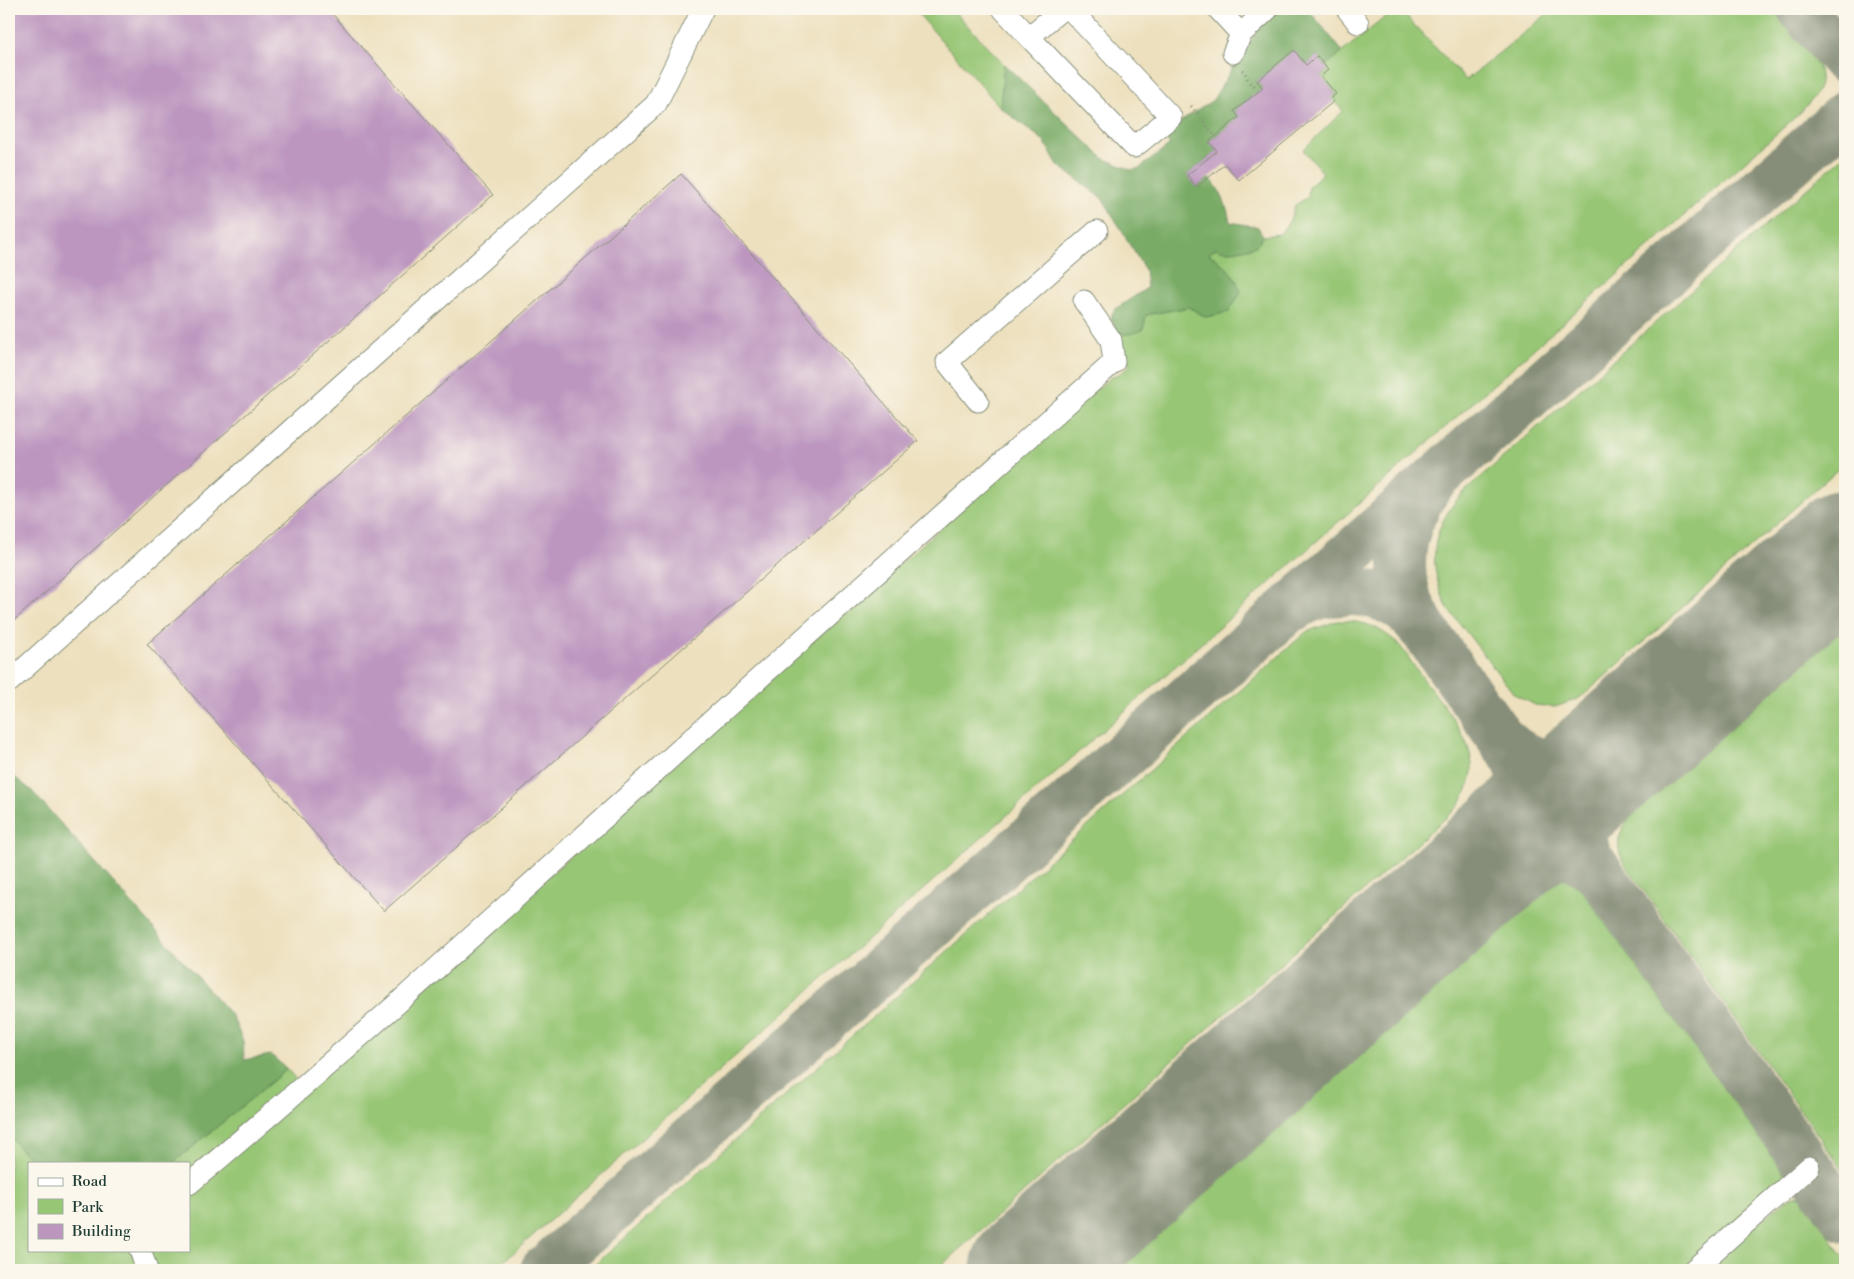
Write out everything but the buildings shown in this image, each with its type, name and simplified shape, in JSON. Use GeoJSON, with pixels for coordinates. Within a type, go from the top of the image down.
{"type":"FeatureCollection","features":[{"type":"Feature","properties":{"kind":"lane"},"geometry":{"type":"LineString","coordinates":[[9,682],[656,104],[703,9]]}},
{"type":"Feature","properties":{"kind":"lane"},"geometry":{"type":"LineString","coordinates":[[1003,9],[1134,147],[1171,117],[1070,9]]}},
{"type":"Feature","properties":{"kind":"lane"},"geometry":{"type":"LineString","coordinates":[[1029,37],[1062,9]]}},
{"type":"Feature","properties":{"kind":"lane"},"geometry":{"type":"LineString","coordinates":[[1218,9],[1241,34]]}},
{"type":"Feature","properties":{"kind":"lane"},"geometry":{"type":"LineString","coordinates":[[1236,61],[1241,34],[1268,9]]}},
{"type":"Feature","properties":{"kind":"lane"},"geometry":{"type":"LineString","coordinates":[[978,401],[947,362],[1097,231]]}},
{"type":"Feature","properties":{"kind":"lane"},"geometry":{"type":"LineString","coordinates":[[190,1183],[289,1100],[464,945],[728,706],[1114,362],[1111,340],[1084,301]]}},
{"type":"Feature","properties":{"kind":"lane"},"geometry":{"type":"LineString","coordinates":[[1693,1270],[1809,1167]]}},
{"type":"Feature","properties":{"kind":"lane"},"geometry":{"type":"LineString","coordinates":[[141,1252],[148,1270]]}},
{"type":"Feature","properties":{"kind":"path"},"geometry":{"type":"LineString","coordinates":[[1236,61],[1244,71],[1249,82],[1258,88]]}},
{"type":"Feature","properties":{"kind":"path"},"geometry":{"type":"LineString","coordinates":[[1191,106],[1215,136]]}},
{"type":"Feature","properties":{"kind":"green space"},"geometry":{"type":"Polygon","coordinates":[[[914,9],[952,9],[1004,64],[1000,107],[914,9]]]}},
{"type":"Feature","properties":{"kind":"green space"},"geometry":{"type":"Polygon","coordinates":[[[1278,9],[1308,9],[1343,52],[1325,66],[1317,56],[1306,65],[1294,51],[1257,81],[1268,94],[1257,92],[1234,111],[1244,123],[1227,137],[1222,131],[1209,141],[1217,151],[1187,175],[1197,187],[1210,178],[1223,198],[1230,222],[1258,227],[1263,236],[1256,246],[1231,251],[1216,248],[1209,254],[1228,270],[1236,280],[1241,292],[1229,312],[1206,317],[1189,307],[1146,315],[1143,330],[1130,334],[1118,334],[1111,317],[1114,310],[1147,288],[1145,270],[1103,199],[1058,165],[1044,141],[1000,107],[1004,64],[1103,158],[1131,170],[1140,168],[1170,145],[1162,134],[1213,100],[1264,21],[1278,9]]]}},
{"type":"Feature","properties":{"kind":"green space"},"geometry":{"type":"Polygon","coordinates":[[[1395,9],[1399,9],[1466,80],[1553,9],[1774,9],[1813,55],[1820,77],[1818,90],[1801,112],[494,1270],[153,1270],[148,1252],[190,1252],[190,1194],[1112,376],[1119,374],[1130,366],[1118,334],[1143,330],[1146,315],[1189,307],[1206,317],[1238,282],[1225,266],[1209,254],[1216,247],[1230,251],[1256,246],[1263,236],[1280,234],[1290,220],[1295,205],[1308,197],[1309,186],[1323,173],[1303,150],[1343,111],[1331,98],[1336,94],[1321,76],[1328,70],[1325,66],[1395,9]]]}},
{"type":"Feature","properties":{"kind":"green space"},"geometry":{"type":"Polygon","coordinates":[[[1845,155],[1845,463],[1585,694],[1575,700],[1555,707],[1535,705],[1514,694],[1447,607],[1436,576],[1435,547],[1438,533],[1452,506],[1463,493],[1845,155]]]}},
{"type":"Feature","properties":{"kind":"green space"},"geometry":{"type":"Polygon","coordinates":[[[1337,621],[1367,624],[1394,640],[1456,724],[1468,747],[1472,765],[1469,784],[1457,808],[936,1270],[589,1270],[1306,632],[1337,621]]]}},
{"type":"Feature","properties":{"kind":"green space"},"geometry":{"type":"Polygon","coordinates":[[[1845,625],[1845,1173],[1624,863],[1620,854],[1619,840],[1620,833],[1638,809],[1845,625]]]}},
{"type":"Feature","properties":{"kind":"green space"},"geometry":{"type":"Polygon","coordinates":[[[9,773],[31,790],[232,1016],[243,1041],[244,1060],[271,1055],[287,1069],[174,1162],[36,1162],[22,1151],[9,1135],[9,773]]]}},
{"type":"Feature","properties":{"kind":"green space"},"geometry":{"type":"Polygon","coordinates":[[[1563,876],[1574,881],[1583,892],[1785,1174],[1782,1180],[1683,1270],[1119,1270],[1563,876]]]}},
{"type":"Feature","properties":{"kind":"green space"},"geometry":{"type":"Polygon","coordinates":[[[287,1069],[300,1084],[190,1176],[190,1162],[174,1162],[287,1069]]]}},
{"type":"Feature","properties":{"kind":"green space"},"geometry":{"type":"Polygon","coordinates":[[[9,1135],[22,1151],[36,1162],[28,1162],[28,1252],[133,1252],[140,1270],[9,1270],[9,1135]]]}},
{"type":"Feature","properties":{"kind":"green space"},"geometry":{"type":"Polygon","coordinates":[[[1800,1195],[1845,1258],[1845,1270],[1698,1270],[1791,1197],[1800,1195]]]}},
{"type":"Feature","properties":{"kind":"taxiway"},"geometry":{"type":"LineString","coordinates":[[1801,9],[1845,60]]}},
{"type":"Feature","properties":{"kind":"taxiway"},"geometry":{"type":"LineString","coordinates":[[544,1270],[1845,115]]}},
{"type":"Feature","properties":{"kind":"taxiway"},"geometry":{"type":"LineString","coordinates":[[1426,490],[1413,513],[1405,539],[1402,566],[1408,598],[1414,613],[1426,633],[1514,757],[1523,785],[1519,818],[1509,837],[1479,872]]}},
{"type":"Feature","properties":{"kind":"taxiway"},"geometry":{"type":"LineString","coordinates":[[1294,607],[1307,600],[1336,592],[1366,593],[1394,603],[1407,612],[1425,632]]}},
{"type":"Feature","properties":{"kind":"taxiway"},"geometry":{"type":"LineString","coordinates":[[1504,741],[1524,756],[1536,761],[1548,765],[1574,766],[1598,759],[1628,740]]}},
{"type":"Feature","properties":{"kind":"taxiway"},"geometry":{"type":"LineString","coordinates":[[1602,766],[1588,789],[1582,808],[1582,832],[1587,855],[1845,1218]]}},
{"type":"Feature","properties":{"kind":"taxiway"},"geometry":{"type":"LineString","coordinates":[[1479,872],[1499,859],[1530,850],[1565,854],[1597,871]]}},
{"type":"Feature","properties":{"kind":"runway"},"geometry":{"type":"LineString","coordinates":[[1030,1270],[1845,549]]}}]}
